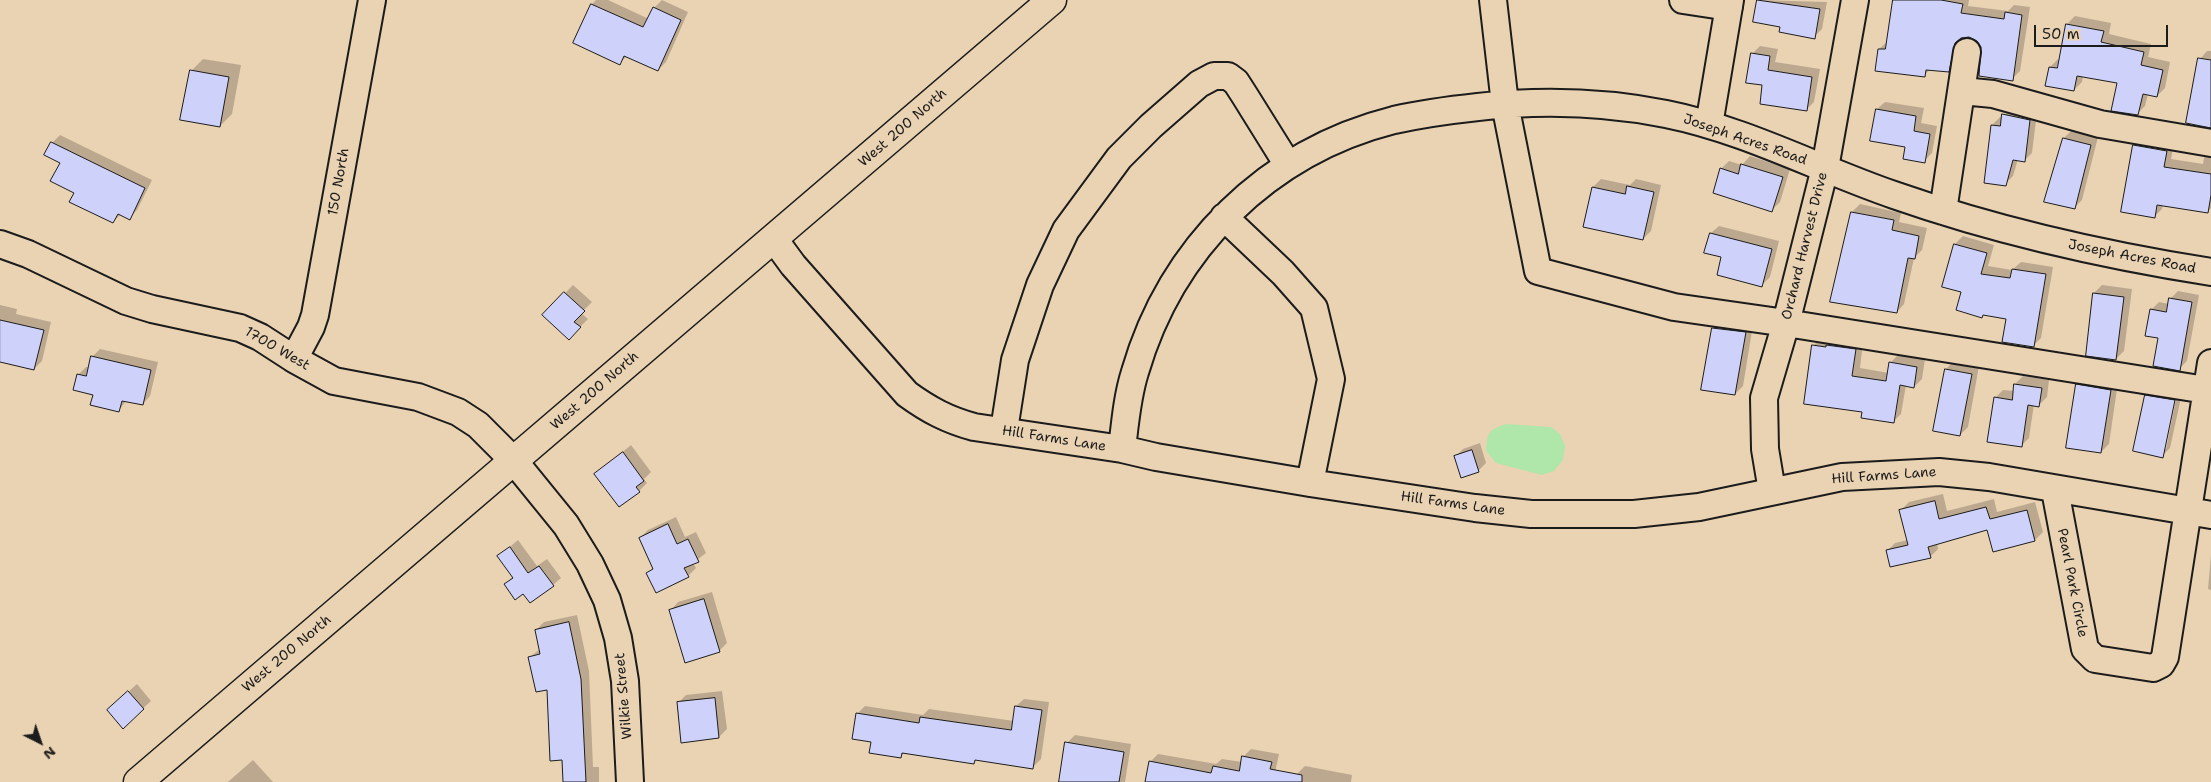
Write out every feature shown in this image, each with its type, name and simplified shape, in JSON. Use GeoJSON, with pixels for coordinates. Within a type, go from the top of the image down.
{"type":"FeatureCollection","features":[{"type":"Feature","properties":{"kind":"main road","name":"West 200 North"},"geometry":{"type":"LineString","coordinates":[[139,781],[1052,0]]}},
{"type":"Feature","properties":{"kind":"street","name":"150 North"},"geometry":{"type":"LineString","coordinates":[[294,359],[311,327],[314,315],[372,0]]}},
{"type":"Feature","properties":{"kind":"street"},"geometry":{"type":"LineString","coordinates":[[1493,0],[1505,104],[1538,271],[1674,307],[2206,390]]}},
{"type":"Feature","properties":{"kind":"street"},"geometry":{"type":"LineString","coordinates":[[1683,0],[1730,3],[1708,125]]}},
{"type":"Feature","properties":{"kind":"street","name":"Orchard Harvest Drive"},"geometry":{"type":"LineString","coordinates":[[1772,491],[1765,449],[1764,398],[1786,323],[1825,168],[1855,0]]}},
{"type":"Feature","properties":{"kind":"street"},"geometry":{"type":"LineString","coordinates":[[1942,211],[1967,52]]}},
{"type":"Feature","properties":{"kind":"street"},"geometry":{"type":"LineString","coordinates":[[1004,430],[1017,353],[1040,285],[1066,230],[1119,158],[1151,126],[1199,84],[1214,76],[1228,76],[1236,82],[1246,96],[1288,165]]}},
{"type":"Feature","properties":{"kind":"street"},"geometry":{"type":"LineString","coordinates":[[1962,91],[1993,94],[2100,124],[2211,143]]}},
{"type":"Feature","properties":{"kind":"street","name":"Joseph Acres Road"},"geometry":{"type":"LineString","coordinates":[[1122,449],[1125,418],[1134,374],[1148,333],[1168,292],[1193,252],[1224,217],[1254,189],[1288,165],[1339,139],[1393,120],[1449,110],[1505,104],[1584,104],[1668,114],[1708,125],[1785,152],[1892,195],[2005,230],[2129,258],[2211,272]]}},
{"type":"Feature","properties":{"kind":"street"},"geometry":{"type":"LineString","coordinates":[[1224,217],[1283,273],[1314,308],[1331,379],[1310,482]]}},
{"type":"Feature","properties":{"kind":"street","name":"Hill Farms Lane"},"geometry":{"type":"LineString","coordinates":[[774,239],[793,265],[907,394],[927,409],[951,421],[974,427],[1122,449],[1156,457],[1475,508],[1532,514],[1585,516],[1634,514],[1700,507],[1842,477],[1939,472],[1989,477],[2054,490],[2199,513]]}},
{"type":"Feature","properties":{"kind":"street","name":"1700 West"},"geometry":{"type":"LineString","coordinates":[[0,244],[28,254],[126,301],[152,309],[240,328],[260,337],[294,359],[334,381],[418,397],[458,412],[478,425],[514,461]]}},
{"type":"Feature","properties":{"kind":"street"},"geometry":{"type":"LineString","coordinates":[[2199,513],[2206,390],[2211,363]]}},
{"type":"Feature","properties":{"kind":"street","name":"Wilkie Street"},"geometry":{"type":"LineString","coordinates":[[514,461],[566,525],[590,564],[607,600],[618,638],[625,681],[630,782]]}},
{"type":"Feature","properties":{"kind":"street","name":"Pearl Park Circle"},"geometry":{"type":"LineString","coordinates":[[2054,490],[2085,649],[2095,659],[2153,668],[2161,664],[2165,657],[2199,513]]}},
{"type":"Feature","properties":{"kind":"green space"},"geometry":{"type":"Polygon","coordinates":[[[1506,424],[1551,427],[1560,434],[1565,446],[1563,460],[1554,471],[1542,475],[1496,463],[1486,451],[1488,436],[1495,428],[1506,424]]]}},
{"type":"Feature","properties":{"kind":"building"},"geometry":{"type":"Polygon","coordinates":[[[1757,0],[1820,9],[1815,39],[1779,32],[1780,27],[1753,22],[1757,0]]]}},
{"type":"Feature","properties":{"kind":"building"},"geometry":{"type":"Polygon","coordinates":[[[1893,0],[1941,0],[1963,4],[1961,13],[2004,19],[2005,12],[2022,15],[2013,81],[1979,76],[1981,47],[1977,41],[1969,37],[1961,38],[1955,43],[1949,72],[1926,70],[1925,77],[1875,71],[1878,49],[1885,49],[1893,0]]]}},
{"type":"Feature","properties":{"kind":"building"},"geometry":{"type":"Polygon","coordinates":[[[591,4],[643,27],[653,7],[681,20],[658,71],[624,56],[620,65],[573,43],[591,4]]]}},
{"type":"Feature","properties":{"kind":"building"},"geometry":{"type":"Polygon","coordinates":[[[2066,24],[2104,31],[2101,42],[2144,52],[2141,65],[2163,70],[2157,97],[2143,94],[2138,115],[2111,111],[2117,83],[2077,76],[2074,91],[2045,86],[2049,67],[2057,68],[2066,24]]]}},
{"type":"Feature","properties":{"kind":"building"},"geometry":{"type":"Polygon","coordinates":[[[1751,53],[1770,56],[1768,70],[1812,77],[1807,111],[1760,104],[1762,85],[1746,83],[1751,53]]]}},
{"type":"Feature","properties":{"kind":"building"},"geometry":{"type":"Polygon","coordinates":[[[2198,58],[2211,60],[2211,128],[2186,123],[2198,58]]]}},
{"type":"Feature","properties":{"kind":"building"},"geometry":{"type":"Polygon","coordinates":[[[190,70],[229,77],[220,127],[180,120],[190,70]]]}},
{"type":"Feature","properties":{"kind":"building"},"geometry":{"type":"Polygon","coordinates":[[[1876,109],[1916,116],[1914,131],[1930,134],[1925,163],[1903,159],[1905,147],[1870,141],[1876,109]]]}},
{"type":"Feature","properties":{"kind":"building"},"geometry":{"type":"Polygon","coordinates":[[[2002,114],[2030,120],[2025,162],[2013,160],[2006,186],[1984,183],[1991,125],[2000,126],[2002,114]]]}},
{"type":"Feature","properties":{"kind":"building"},"geometry":{"type":"Polygon","coordinates":[[[2063,138],[2091,145],[2075,209],[2044,202],[2063,138]]]}},
{"type":"Feature","properties":{"kind":"building"},"geometry":{"type":"Polygon","coordinates":[[[51,142],[145,188],[130,220],[118,214],[113,223],[69,202],[74,193],[50,181],[60,163],[44,155],[51,142]]]}},
{"type":"Feature","properties":{"kind":"building"},"geometry":{"type":"Polygon","coordinates":[[[2133,145],[2167,151],[2164,167],[2211,174],[2211,195],[2208,213],[2157,205],[2155,218],[2121,212],[2133,145]]]}},
{"type":"Feature","properties":{"kind":"building"},"geometry":{"type":"Polygon","coordinates":[[[1741,164],[1783,177],[1772,212],[1713,193],[1720,168],[1738,174],[1741,164]]]}},
{"type":"Feature","properties":{"kind":"building"},"geometry":{"type":"Polygon","coordinates":[[[1627,186],[1654,192],[1643,240],[1583,227],[1592,187],[1625,194],[1627,186]]]}},
{"type":"Feature","properties":{"kind":"building"},"geometry":{"type":"Polygon","coordinates":[[[1851,212],[1894,220],[1892,230],[1919,236],[1915,259],[1908,258],[1897,313],[1830,302],[1851,212]]]}},
{"type":"Feature","properties":{"kind":"building"},"geometry":{"type":"Polygon","coordinates":[[[1710,233],[1772,249],[1762,287],[1717,275],[1721,257],[1704,253],[1710,233]]]}},
{"type":"Feature","properties":{"kind":"building"},"geometry":{"type":"Polygon","coordinates":[[[1954,244],[1987,253],[1981,274],[2010,278],[2012,269],[2046,274],[2034,347],[2002,342],[2006,319],[1983,315],[1982,318],[1956,310],[1961,292],[1942,287],[1954,244]]]}},
{"type":"Feature","properties":{"kind":"building"},"geometry":{"type":"Polygon","coordinates":[[[564,292],[585,311],[574,322],[581,327],[569,340],[542,315],[564,292]]]}},
{"type":"Feature","properties":{"kind":"building"},"geometry":{"type":"Polygon","coordinates":[[[2093,293],[2124,297],[2116,360],[2086,356],[2093,293]]]}},
{"type":"Feature","properties":{"kind":"building"},"geometry":{"type":"Polygon","coordinates":[[[2169,298],[2192,302],[2180,371],[2153,366],[2158,338],[2145,336],[2150,309],[2166,312],[2169,298]]]}},
{"type":"Feature","properties":{"kind":"building"},"geometry":{"type":"Polygon","coordinates":[[[0,320],[44,330],[34,370],[0,362],[0,320]]]}},
{"type":"Feature","properties":{"kind":"building"},"geometry":{"type":"Polygon","coordinates":[[[1712,328],[1746,332],[1735,395],[1701,390],[1712,328]]]}},
{"type":"Feature","properties":{"kind":"building"},"geometry":{"type":"Polygon","coordinates":[[[1812,345],[1856,349],[1852,376],[1886,381],[1889,362],[1917,367],[1914,388],[1900,385],[1894,423],[1861,418],[1862,412],[1804,404],[1812,345]]]}},
{"type":"Feature","properties":{"kind":"building"},"geometry":{"type":"Polygon","coordinates":[[[91,356],[151,370],[143,405],[122,401],[119,412],[90,405],[93,395],[73,390],[77,374],[86,376],[91,356]]]}},
{"type":"Feature","properties":{"kind":"building"},"geometry":{"type":"Polygon","coordinates":[[[1945,369],[1972,374],[1960,436],[1933,431],[1945,369]]]}},
{"type":"Feature","properties":{"kind":"building"},"geometry":{"type":"Polygon","coordinates":[[[2014,384],[2042,388],[2039,407],[2028,405],[2022,447],[1987,442],[1994,397],[2012,400],[2014,384]]]}},
{"type":"Feature","properties":{"kind":"building"},"geometry":{"type":"Polygon","coordinates":[[[2076,384],[2111,390],[2101,453],[2066,448],[2076,384]]]}},
{"type":"Feature","properties":{"kind":"building"},"geometry":{"type":"Polygon","coordinates":[[[2145,395],[2175,400],[2163,458],[2133,451],[2145,395]]]}},
{"type":"Feature","properties":{"kind":"building"},"geometry":{"type":"Polygon","coordinates":[[[1472,450],[1479,472],[1461,478],[1454,456],[1472,450]]]}},
{"type":"Feature","properties":{"kind":"building"},"geometry":{"type":"Polygon","coordinates":[[[623,452],[644,481],[636,487],[640,492],[619,507],[594,474],[623,452]]]}},
{"type":"Feature","properties":{"kind":"building"},"geometry":{"type":"Polygon","coordinates":[[[1935,501],[1939,519],[1986,507],[1990,519],[2027,510],[2035,541],[1993,552],[1987,530],[1928,547],[1931,558],[1890,567],[1886,550],[1908,545],[1899,510],[1935,501]]]}},
{"type":"Feature","properties":{"kind":"building"},"geometry":{"type":"Polygon","coordinates":[[[668,524],[677,544],[688,539],[699,562],[684,568],[689,577],[656,593],[646,573],[653,569],[639,538],[668,524]]]}},
{"type":"Feature","properties":{"kind":"building"},"geometry":{"type":"Polygon","coordinates":[[[510,547],[528,573],[539,566],[554,586],[530,603],[523,594],[515,600],[504,584],[513,578],[497,556],[510,547]]]}},
{"type":"Feature","properties":{"kind":"building"},"geometry":{"type":"Polygon","coordinates":[[[704,599],[720,652],[685,663],[669,610],[704,599]]]}},
{"type":"Feature","properties":{"kind":"building"},"geometry":{"type":"Polygon","coordinates":[[[569,622],[581,679],[586,782],[563,782],[562,760],[550,761],[547,690],[536,692],[528,657],[540,654],[535,630],[569,622]]]}},
{"type":"Feature","properties":{"kind":"building"},"geometry":{"type":"Polygon","coordinates":[[[128,691],[144,709],[123,729],[107,710],[128,691]]]}},
{"type":"Feature","properties":{"kind":"building"},"geometry":{"type":"Polygon","coordinates":[[[715,698],[719,738],[681,743],[677,702],[715,698]]]}},
{"type":"Feature","properties":{"kind":"building"},"geometry":{"type":"Polygon","coordinates":[[[1015,706],[1042,710],[1033,769],[975,760],[974,764],[902,753],[901,758],[869,753],[871,742],[852,739],[856,713],[919,723],[920,717],[1011,730],[1015,706]]]}},
{"type":"Feature","properties":{"kind":"building"},"geometry":{"type":"Polygon","coordinates":[[[1065,742],[1124,752],[1119,782],[1059,782],[1065,742]]]}},
{"type":"Feature","properties":{"kind":"building"},"geometry":{"type":"Polygon","coordinates":[[[1242,756],[1272,762],[1270,769],[1302,775],[1302,782],[1145,782],[1149,761],[1211,773],[1213,766],[1239,771],[1242,756]]]}}]}
